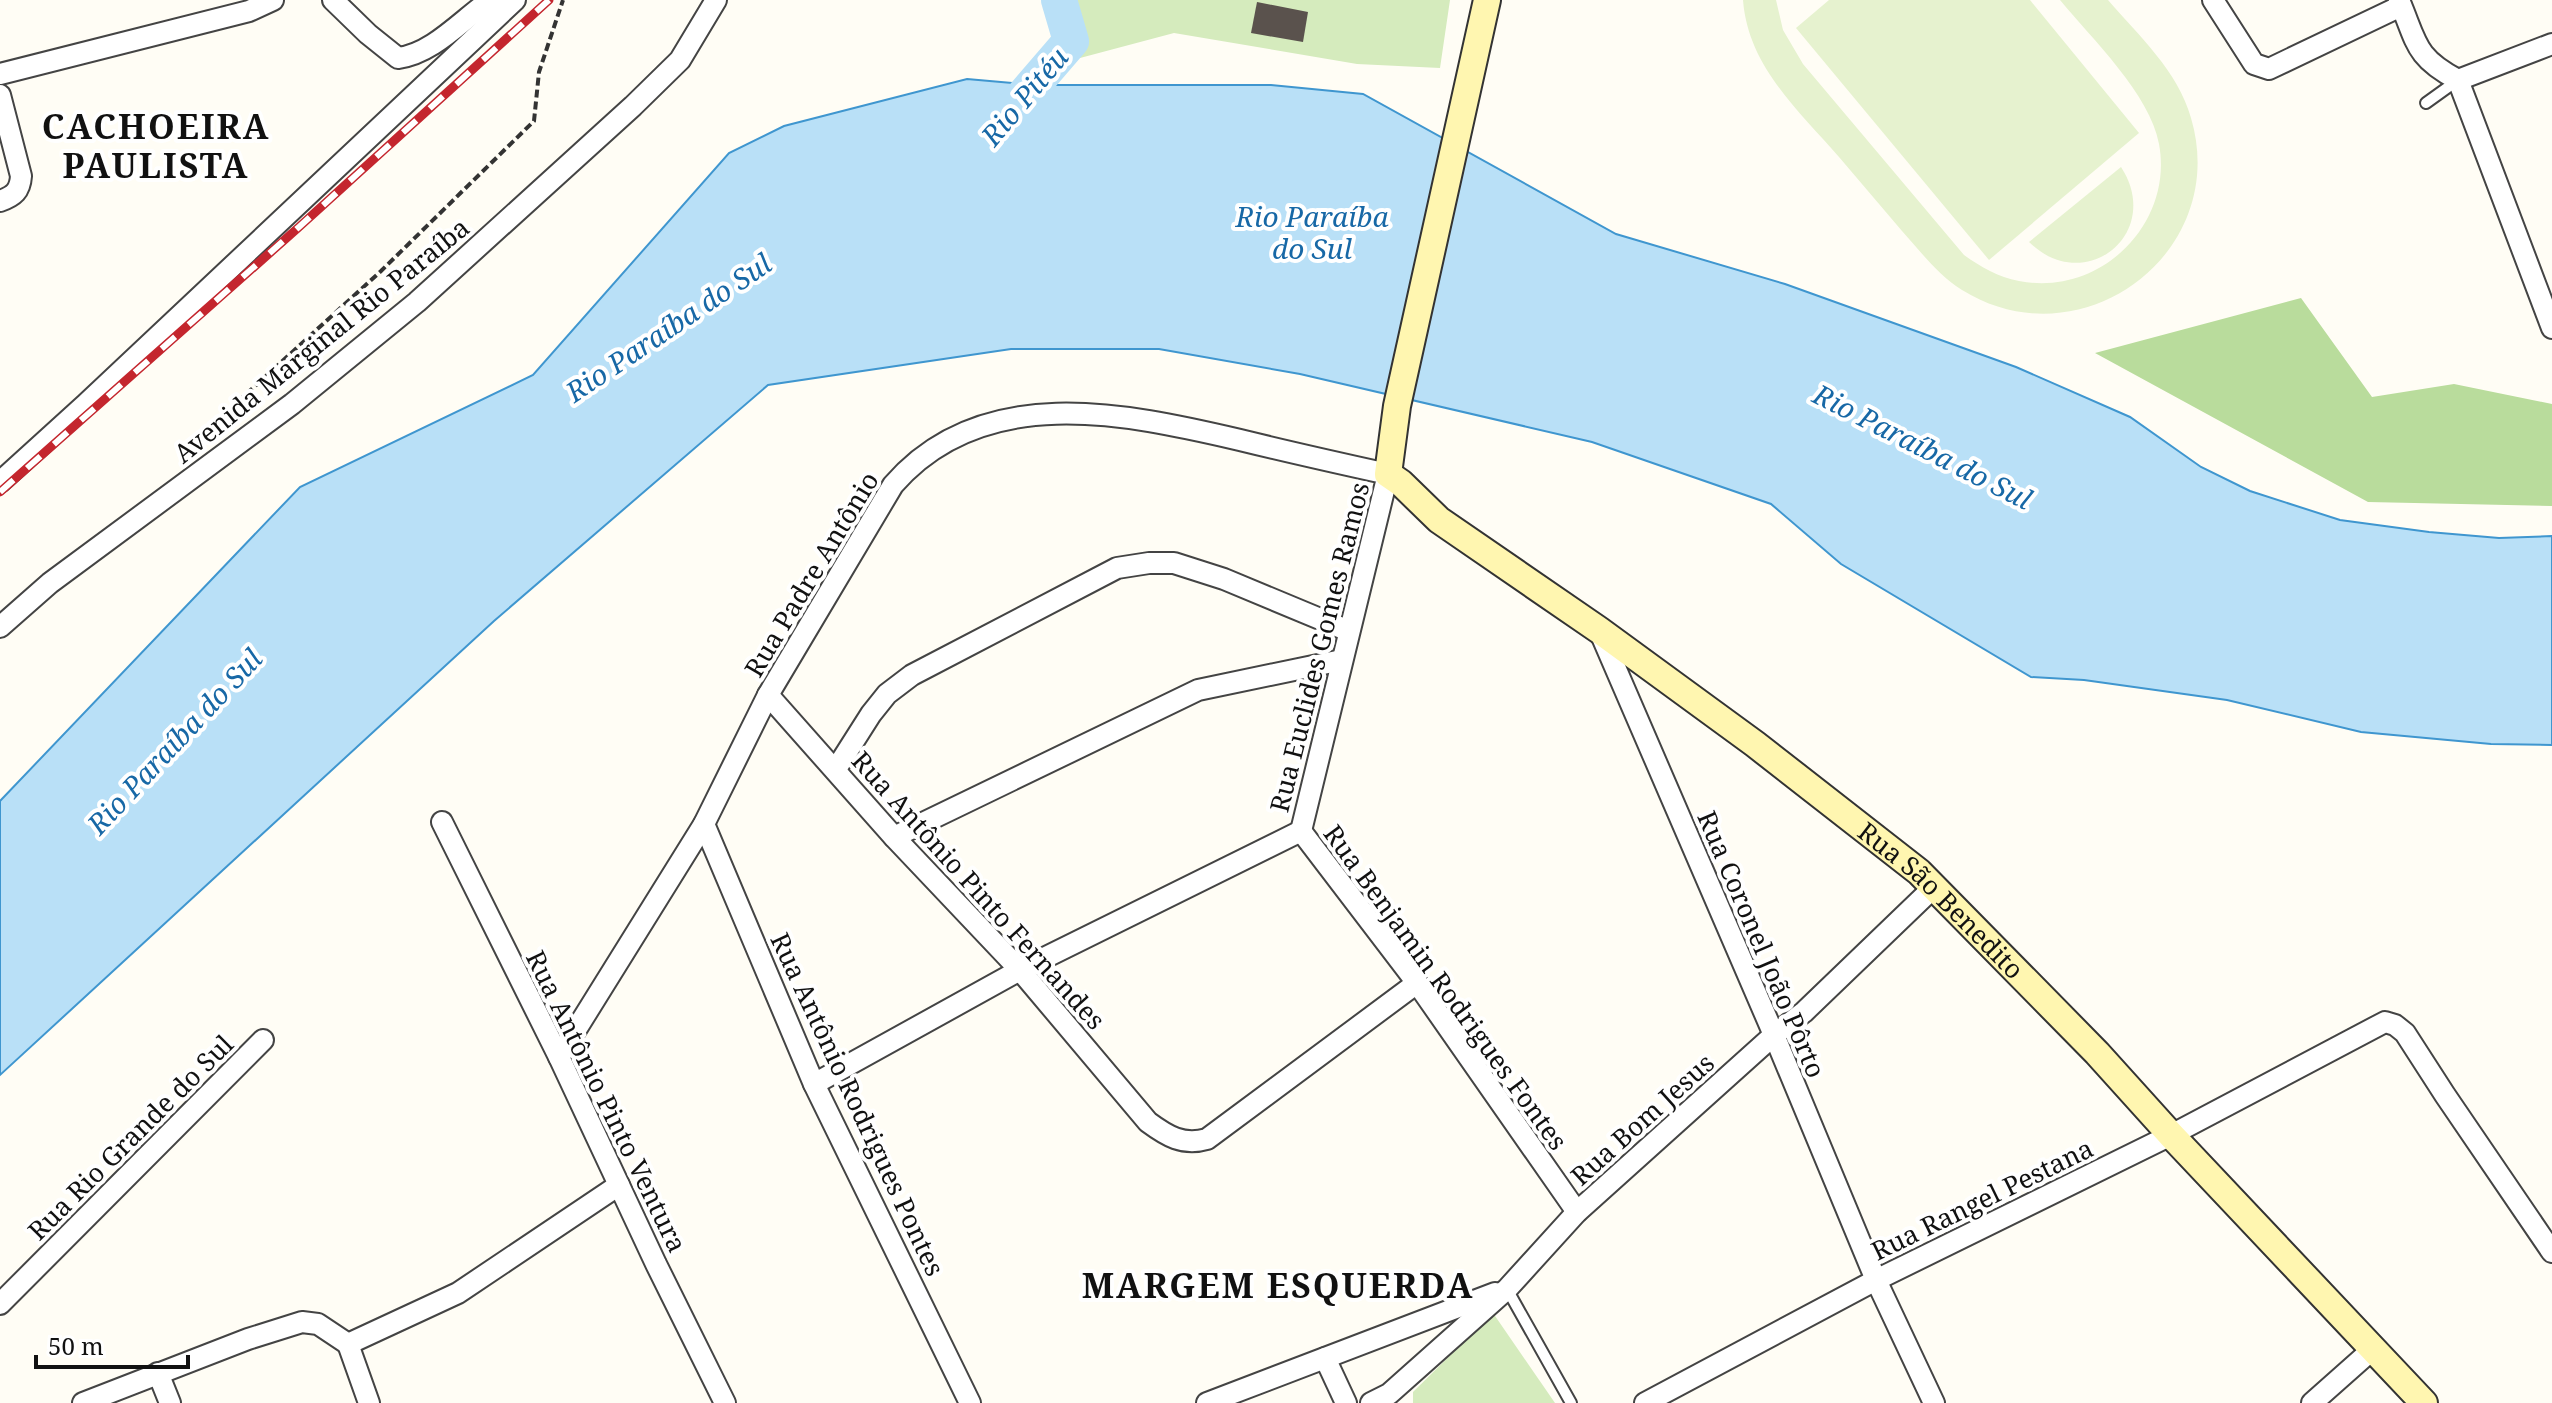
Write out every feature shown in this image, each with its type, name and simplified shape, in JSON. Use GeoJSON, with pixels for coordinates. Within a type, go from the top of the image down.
{"type":"FeatureCollection","features":[{"type":"Feature","properties":{"kind":"main road"},"geometry":{"type":"LineString","coordinates":[[1388,474],[1397,406],[1487,0]]}},
{"type":"Feature","properties":{"kind":"main road","name":"Rua São Benedito"},"geometry":{"type":"LineString","coordinates":[[1388,474],[1451,529],[1599,630],[1755,744],[1934,887],[2097,1053],[2424,1403]]}},
{"type":"Feature","properties":{"kind":"street"},"geometry":{"type":"LineString","coordinates":[[0,74],[249,11],[273,0]]}},
{"type":"Feature","properties":{"kind":"street"},"geometry":{"type":"LineString","coordinates":[[333,0],[394,57],[409,57],[427,47],[495,0]]}},
{"type":"Feature","properties":{"kind":"street"},"geometry":{"type":"LineString","coordinates":[[0,482],[515,0]]}},
{"type":"Feature","properties":{"kind":"street","name":"Avenida Marginal Rio Paraíba"},"geometry":{"type":"LineString","coordinates":[[0,627],[50,583],[292,404],[437,284],[680,60],[716,0]]}},
{"type":"Feature","properties":{"kind":"street"},"geometry":{"type":"LineString","coordinates":[[2213,0],[2254,64],[2269,69],[2400,3],[2421,54],[2433,66],[2458,80],[2552,328]]}},
{"type":"Feature","properties":{"kind":"street"},"geometry":{"type":"LineString","coordinates":[[2458,80],[2550,50]]}},
{"type":"Feature","properties":{"kind":"street"},"geometry":{"type":"LineString","coordinates":[[0,95],[21,186],[17,192],[0,201]]}},
{"type":"Feature","properties":{"kind":"street","name":"Rua Padre Antônio"},"geometry":{"type":"LineString","coordinates":[[559,1057],[704,824],[768,695],[893,485],[911,464],[939,444],[985,424],[1046,413],[1158,421],[1388,474]]}},
{"type":"Feature","properties":{"kind":"street","name":"Rua Euclides Gomes Ramos"},"geometry":{"type":"LineString","coordinates":[[1301,831],[1388,474]]}},
{"type":"Feature","properties":{"kind":"street"},"geometry":{"type":"LineString","coordinates":[[836,769],[887,694],[912,675],[1117,568],[1174,563],[1224,579],[1349,631]]}},
{"type":"Feature","properties":{"kind":"street","name":"Rua Coronel João Pôrto"},"geometry":{"type":"LineString","coordinates":[[1599,630],[1876,1280],[1934,1403]]}},
{"type":"Feature","properties":{"kind":"street"},"geometry":{"type":"LineString","coordinates":[[894,837],[1198,690],[1342,660]]}},
{"type":"Feature","properties":{"kind":"street","name":"Rua Antônio Pinto Fernandes"},"geometry":{"type":"LineString","coordinates":[[768,695],[894,837],[1020,970],[1148,1122],[1178,1141],[1194,1143],[1207,1139],[1417,983]]}},
{"type":"Feature","properties":{"kind":"street","name":"Rua Antônio Pinto Ventura"},"geometry":{"type":"LineString","coordinates":[[442,822],[725,1403]]}},
{"type":"Feature","properties":{"kind":"street","name":"Rua Antônio Rodrigues Pontes"},"geometry":{"type":"LineString","coordinates":[[704,824],[814,1084],[970,1403]]}},
{"type":"Feature","properties":{"kind":"street"},"geometry":{"type":"LineString","coordinates":[[814,1084],[1020,970],[1301,831]]}},
{"type":"Feature","properties":{"kind":"street","name":"Rua Benjamin Rodrigues Fontes"},"geometry":{"type":"LineString","coordinates":[[1301,831],[1417,983],[1577,1212]]}},
{"type":"Feature","properties":{"kind":"street","name":"Rua Bom Jesus"},"geometry":{"type":"LineString","coordinates":[[1383,1400],[1507,1289],[1577,1212],[1774,1035],[1804,1012],[1934,887]]}},
{"type":"Feature","properties":{"kind":"street","name":"Rua Rangel Pestana"},"geometry":{"type":"LineString","coordinates":[[1645,1403],[1876,1280],[2171,1135],[2385,1022],[2405,1033],[2552,1252]]}},
{"type":"Feature","properties":{"kind":"street","name":"Rua Rio Grande do Sul"},"geometry":{"type":"LineString","coordinates":[[0,1304],[263,1040]]}},
{"type":"Feature","properties":{"kind":"street"},"geometry":{"type":"LineString","coordinates":[[348,1344],[458,1293],[619,1185]]}},
{"type":"Feature","properties":{"kind":"street"},"geometry":{"type":"LineString","coordinates":[[1207,1403],[1507,1289]]}},
{"type":"Feature","properties":{"kind":"street"},"geometry":{"type":"LineString","coordinates":[[83,1403],[302,1322],[318,1324],[348,1344],[369,1403]]}},
{"type":"Feature","properties":{"kind":"street"},"geometry":{"type":"LineString","coordinates":[[2312,1403],[2374,1348]]}},
{"type":"Feature","properties":{"kind":"street"},"geometry":{"type":"LineString","coordinates":[[1325,1358],[1346,1403]]}},
{"type":"Feature","properties":{"kind":"street"},"geometry":{"type":"LineString","coordinates":[[158,1373],[170,1403]]}},
{"type":"Feature","properties":{"kind":"lane"},"geometry":{"type":"LineString","coordinates":[[2426,103],[2458,80]]}},
{"type":"Feature","properties":{"kind":"lane"},"geometry":{"type":"LineString","coordinates":[[1507,1289],[1571,1403]]}},
{"type":"Feature","properties":{"kind":"path"},"geometry":{"type":"LineString","coordinates":[[185,463],[197,439],[381,271],[534,121],[539,72],[563,0]]}},
{"type":"Feature","properties":{"kind":"green space"},"geometry":{"type":"Polygon","coordinates":[[[1060,0],[1450,0],[1440,68],[1357,64],[1174,33],[1080,58],[1060,0]]]}},
{"type":"Feature","properties":{"kind":"green space"},"geometry":{"type":"Polygon","coordinates":[[[1743,0],[1776,0],[1783,30],[1803,64],[1964,255],[2004,277],[2049,283],[2077,278],[2102,266],[2125,249],[2142,227],[2155,202],[2161,174],[2159,144],[2144,106],[2118,68],[2060,0],[2108,0],[2156,55],[2185,101],[2191,118],[2198,167],[2189,212],[2167,251],[2136,282],[2097,304],[2054,313],[2008,309],[1962,290],[1923,255],[1778,86],[1754,46],[1743,0]]]}},
{"type":"Feature","properties":{"kind":"green space"},"geometry":{"type":"Polygon","coordinates":[[[1829,0],[2030,0],[2139,133],[1989,260],[1796,28],[1829,0]]]}},
{"type":"Feature","properties":{"kind":"green space"},"geometry":{"type":"Polygon","coordinates":[[[2121,167],[2132,191],[2133,214],[2126,234],[2112,250],[2094,260],[2073,263],[2051,257],[2029,242],[2121,167]]]}},
{"type":"Feature","properties":{"kind":"green space"},"geometry":{"type":"Polygon","coordinates":[[[2301,298],[2372,397],[2454,384],[2552,404],[2552,506],[2368,502],[2095,353],[2301,298]]]}},
{"type":"Feature","properties":{"kind":"green space"},"geometry":{"type":"Polygon","coordinates":[[[1493,1313],[1555,1403],[1413,1403],[1413,1392],[1493,1313]]]}},
{"type":"Feature","properties":{"kind":"water","name":"Rio Paraíba do Sul"},"geometry":{"type":"Polygon","coordinates":[[[967,79],[1034,85],[1271,85],[1363,94],[1616,234],[1785,284],[2016,367],[2130,417],[2201,467],[2250,491],[2340,520],[2499,538],[2552,536],[2552,745],[2491,744],[2361,732],[2227,700],[2084,680],[2031,677],[1841,564],[1771,504],[1592,442],[1300,374],[1159,349],[1011,349],[768,385],[494,621],[0,1075],[0,801],[300,487],[533,375],[729,153],[784,126],[967,79]]]}},
{"type":"Feature","properties":{"kind":"building"},"geometry":{"type":"Polygon","coordinates":[[[1257,2],[1308,12],[1303,42],[1251,33],[1257,2]]]}},
{"type":"Feature","properties":{"kind":"waterway","name":"Rio Pitéu"},"geometry":{"type":"LineString","coordinates":[[1003,120],[1071,41],[1059,0]]}},
{"type":"Feature","properties":{"kind":"railway"},"geometry":{"type":"LineString","coordinates":[[0,492],[549,0]]}},
{"type":"Feature","properties":{"kind":"district","name":"CACHOEIRA PAULISTA"},"geometry":{"type":"Point","coordinates":[156,146]}},
{"type":"Feature","properties":{"kind":"district","name":"MARGEM ESQUERDA"},"geometry":{"type":"Point","coordinates":[1278,1285]}}]}
